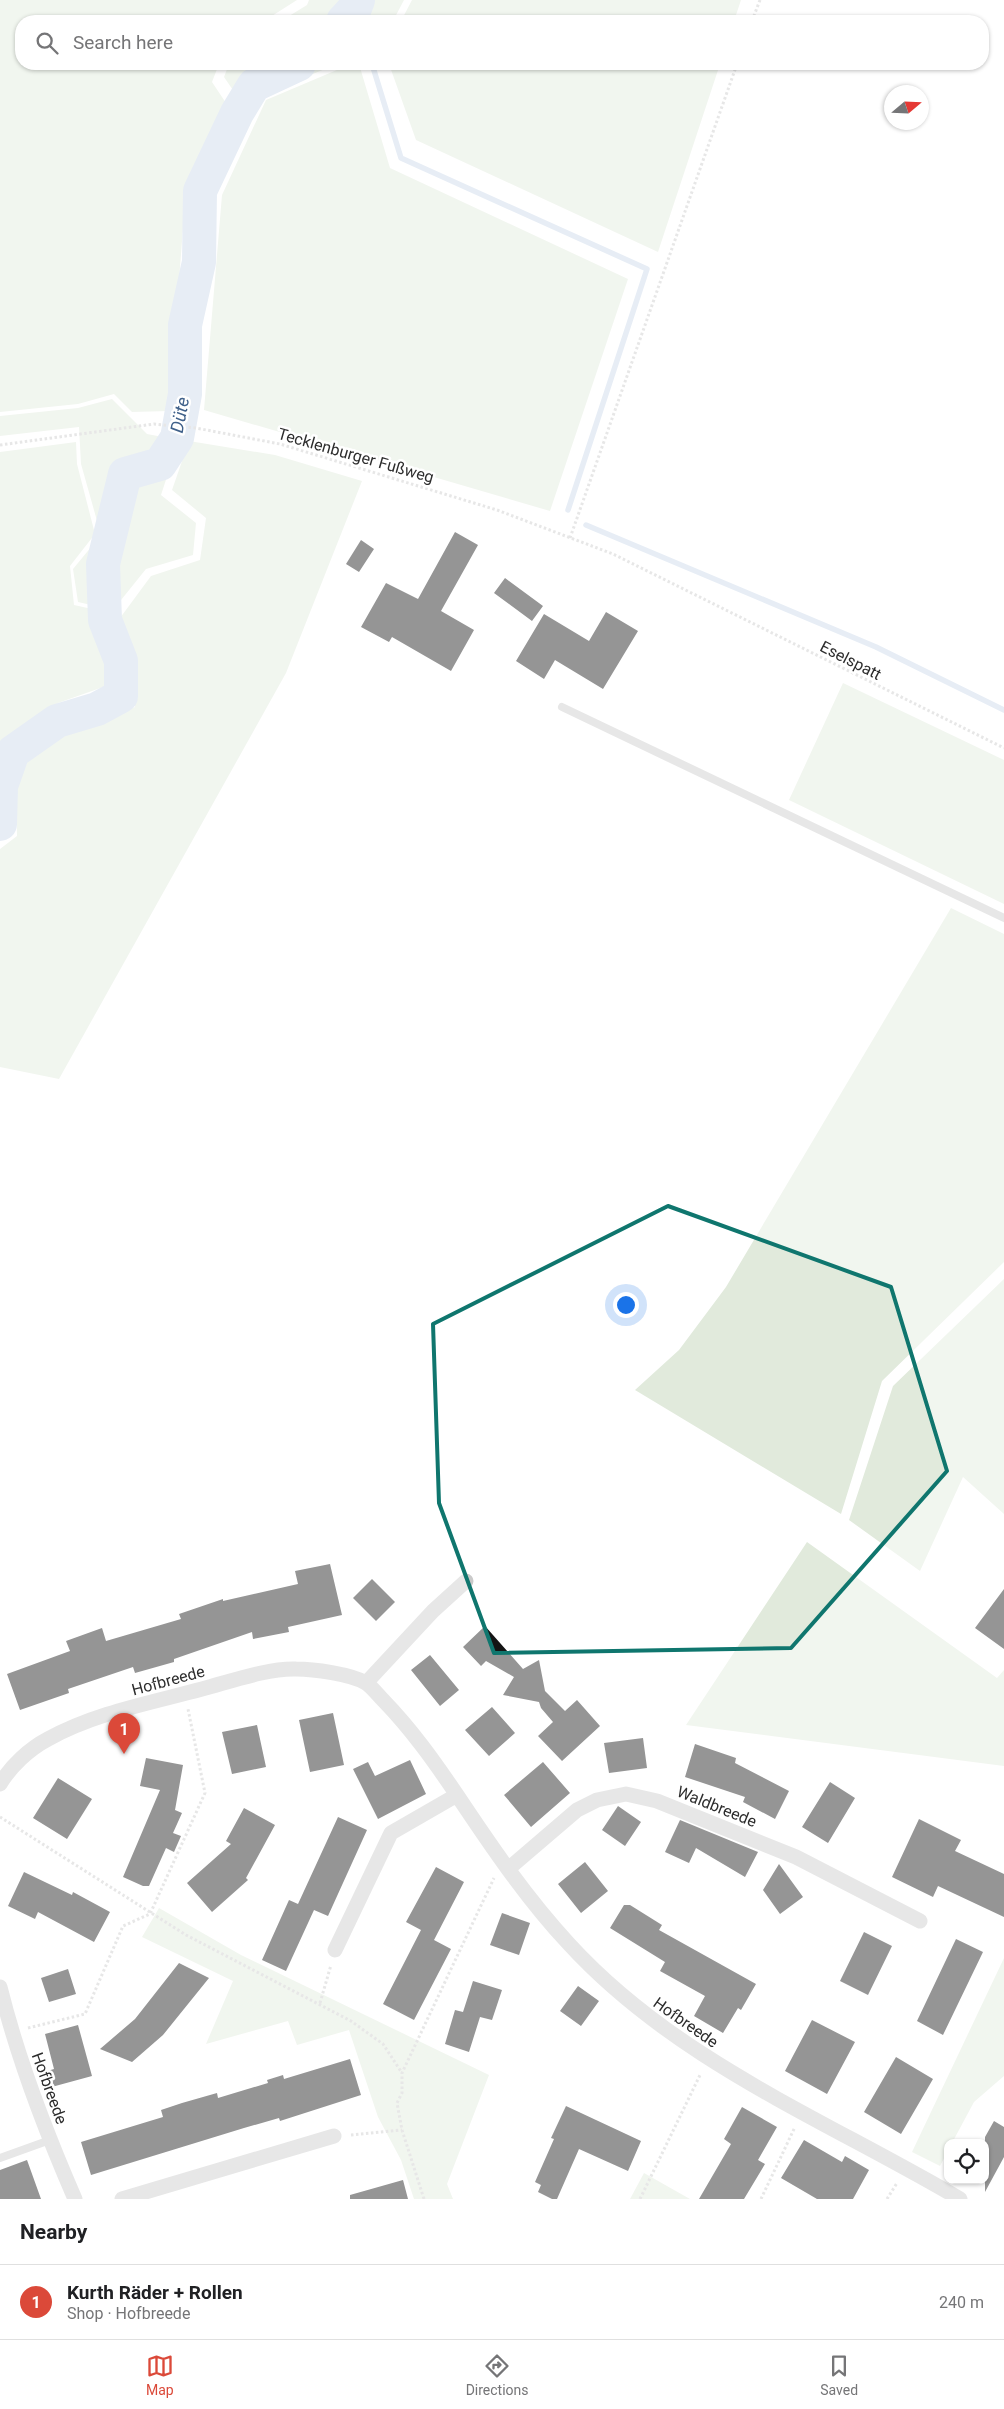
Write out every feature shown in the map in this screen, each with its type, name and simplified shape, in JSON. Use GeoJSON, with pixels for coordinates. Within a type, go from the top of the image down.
{"type":"FeatureCollection","features":[{"type":"Feature","properties":{"kind":"street"},"geometry":{"type":"LineString","coordinates":[[366,1683],[434,1611],[466,1581]]}},
{"type":"Feature","properties":{"kind":"street","name":"Hofbreede"},"geometry":{"type":"LineString","coordinates":[[0,1784],[8,1770],[44,1741],[84,1722],[184,1694],[244,1678],[294,1668],[332,1672],[366,1683],[399,1716],[431,1755],[508,1869],[569,1944],[632,2005],[708,2059],[802,2113],[906,2167],[960,2199]]}},
{"type":"Feature","properties":{"kind":"street","name":"Waldbreede"},"geometry":{"type":"LineString","coordinates":[[508,1869],[577,1810],[597,1800],[626,1794],[657,1801],[796,1857],[920,1921]]}},
{"type":"Feature","properties":{"kind":"street"},"geometry":{"type":"LineString","coordinates":[[335,1950],[392,1833],[457,1795]]}},
{"type":"Feature","properties":{"kind":"street","name":"Hofbreede"},"geometry":{"type":"LineString","coordinates":[[0,1987],[11,2032],[50,2140],[76,2199]]}},
{"type":"Feature","properties":{"kind":"street"},"geometry":{"type":"LineString","coordinates":[[122,2199],[334,2136]]}},
{"type":"Feature","properties":{"kind":"lane"},"geometry":{"type":"LineString","coordinates":[[562,707],[1004,918]]}},
{"type":"Feature","properties":{"kind":"lane"},"geometry":{"type":"LineString","coordinates":[[0,2158],[50,2140]]}},
{"type":"Feature","properties":{"kind":"path"},"geometry":{"type":"LineString","coordinates":[[754,15],[760,0]]}},
{"type":"Feature","properties":{"kind":"path"},"geometry":{"type":"LineString","coordinates":[[570,538],[735,70]]}},
{"type":"Feature","properties":{"kind":"path","name":"Tecklenburger Fußweg"},"geometry":{"type":"LineString","coordinates":[[0,445],[154,424],[196,428],[280,444],[497,510],[613,554],[688,592]]}},
{"type":"Feature","properties":{"kind":"path","name":"Eselspatt"},"geometry":{"type":"LineString","coordinates":[[688,592],[1004,748]]}},
{"type":"Feature","properties":{"kind":"path"},"geometry":{"type":"LineString","coordinates":[[11,2032],[85,2014],[122,1926],[150,1914],[205,1793],[184,1694]]}},
{"type":"Feature","properties":{"kind":"path"},"geometry":{"type":"LineString","coordinates":[[0,1817],[150,1914],[351,2021],[383,2044],[402,2074]]}},
{"type":"Feature","properties":{"kind":"path"},"geometry":{"type":"LineString","coordinates":[[424,2199],[402,2130],[397,2103],[402,2093],[402,2074],[494,1877],[508,1869]]}},
{"type":"Feature","properties":{"kind":"path"},"geometry":{"type":"LineString","coordinates":[[320,2003],[335,1950]]}},
{"type":"Feature","properties":{"kind":"path"},"geometry":{"type":"LineString","coordinates":[[640,2199],[708,2059]]}},
{"type":"Feature","properties":{"kind":"path"},"geometry":{"type":"LineString","coordinates":[[760,2199],[802,2113]]}},
{"type":"Feature","properties":{"kind":"path"},"geometry":{"type":"LineString","coordinates":[[334,2136],[402,2130]]}},
{"type":"Feature","properties":{"kind":"highlighted area"},"geometry":{"type":"Polygon","coordinates":[[[668,1206],[891,1287],[947,1471],[791,1648],[494,1653],[439,1503],[433,1324],[668,1206]]]}},
{"type":"Feature","properties":{"kind":"shaded area"},"geometry":{"type":"Polygon","coordinates":[[[0,0],[297,0],[273,15],[15,15],[15,70],[217,70],[212,82],[226,103],[186,189],[169,411],[132,412],[114,394],[78,404],[0,412],[0,0]]]}},
{"type":"Feature","properties":{"kind":"shaded area"},"geometry":{"type":"Polygon","coordinates":[[[309,0],[404,0],[396,15],[291,15],[307,5],[309,0]]]}},
{"type":"Feature","properties":{"kind":"shaded area"},"geometry":{"type":"Polygon","coordinates":[[[412,0],[741,0],[736,15],[404,15],[412,0]]]}},
{"type":"Feature","properties":{"kind":"shaded area"},"geometry":{"type":"Polygon","coordinates":[[[227,70],[322,70],[262,95],[252,118],[224,77],[227,70]]]}},
{"type":"Feature","properties":{"kind":"shaded area"},"geometry":{"type":"Polygon","coordinates":[[[337,70],[361,70],[390,168],[628,279],[550,511],[204,410],[222,195],[266,100],[337,70]]]}},
{"type":"Feature","properties":{"kind":"shaded area"},"geometry":{"type":"Polygon","coordinates":[[[391,70],[718,70],[658,252],[416,140],[391,70]]]}},
{"type":"Feature","properties":{"kind":"shaded area"},"geometry":{"type":"Polygon","coordinates":[[[112,399],[147,434],[179,440],[161,495],[196,523],[193,555],[146,569],[113,610],[78,602],[73,569],[101,535],[81,464],[79,427],[0,436],[0,416],[78,408],[112,399]]]}},
{"type":"Feature","properties":{"kind":"shaded area"},"geometry":{"type":"Polygon","coordinates":[[[189,441],[275,455],[362,481],[286,673],[59,1079],[0,1067],[0,849],[17,836],[16,789],[28,760],[64,733],[100,723],[135,707],[135,657],[120,618],[151,576],[200,560],[206,518],[172,490],[189,441]]]}},
{"type":"Feature","properties":{"kind":"shaded area"},"geometry":{"type":"Polygon","coordinates":[[[76,442],[77,464],[95,534],[70,566],[74,605],[92,609],[112,660],[106,686],[58,703],[0,742],[0,452],[76,442]]]}},
{"type":"Feature","properties":{"kind":"shaded area"},"geometry":{"type":"Polygon","coordinates":[[[843,683],[1004,760],[1004,904],[789,800],[843,683]]]}},
{"type":"Feature","properties":{"kind":"shaded area"},"geometry":{"type":"Polygon","coordinates":[[[951,908],[1004,934],[1004,1262],[882,1381],[841,1514],[635,1390],[679,1350],[726,1287],[951,908]]]}},
{"type":"Feature","properties":{"kind":"shaded area"},"geometry":{"type":"Polygon","coordinates":[[[1004,1279],[1004,1514],[963,1477],[920,1571],[849,1520],[893,1386],[1004,1279]]]}},
{"type":"Feature","properties":{"kind":"shaded area"},"geometry":{"type":"Polygon","coordinates":[[[807,1542],[997,1678],[1004,1670],[1004,1766],[686,1725],[807,1542]]]}},
{"type":"Feature","properties":{"kind":"shaded area"},"geometry":{"type":"Polygon","coordinates":[[[159,1908],[241,1955],[489,2075],[447,2184],[453,2199],[414,2199],[401,2160],[378,2117],[349,2030],[297,2045],[288,2021],[206,2044],[233,1981],[142,1937],[159,1908]]]}},
{"type":"Feature","properties":{"kind":"shaded area"},"geometry":{"type":"Polygon","coordinates":[[[1004,1958],[1004,2076],[974,2102],[954,2139],[944,2139],[944,2158],[940,2166],[912,2152],[1004,1958]]]}},
{"type":"Feature","properties":{"kind":"shaded area"},"geometry":{"type":"Polygon","coordinates":[[[644,2173],[690,2199],[630,2199],[644,2173]]]}},
{"type":"Feature","properties":{"kind":"building"},"geometry":{"type":"Polygon","coordinates":[[[455,532],[478,545],[441,611],[474,630],[451,671],[392,637],[389,642],[361,627],[386,583],[418,599],[455,532]]]}},
{"type":"Feature","properties":{"kind":"building"},"geometry":{"type":"Polygon","coordinates":[[[361,540],[374,549],[359,572],[346,564],[361,540]]]}},
{"type":"Feature","properties":{"kind":"building"},"geometry":{"type":"Polygon","coordinates":[[[505,578],[543,606],[532,621],[494,593],[505,578]]]}},
{"type":"Feature","properties":{"kind":"building"},"geometry":{"type":"Polygon","coordinates":[[[606,612],[638,631],[603,689],[555,660],[544,679],[516,661],[544,614],[589,641],[606,612]]]}},
{"type":"Feature","properties":{"kind":"building"},"geometry":{"type":"Polygon","coordinates":[[[330,1564],[342,1615],[288,1627],[289,1632],[253,1639],[252,1632],[174,1659],[174,1662],[135,1673],[133,1667],[68,1689],[69,1693],[20,1710],[7,1674],[70,1651],[66,1641],[102,1628],[106,1641],[181,1619],[179,1614],[223,1599],[223,1601],[298,1584],[295,1571],[330,1564]]]}},
{"type":"Feature","properties":{"kind":"building"},"geometry":{"type":"Polygon","coordinates":[[[372,1579],[395,1602],[376,1621],[353,1598],[372,1579]]]}},
{"type":"Feature","properties":{"kind":"building"},"geometry":{"type":"Polygon","coordinates":[[[1004,1589],[1004,1649],[975,1628],[1004,1589]]]}},
{"type":"Feature","properties":{"kind":"building"},"geometry":{"type":"Polygon","coordinates":[[[485,1626],[523,1669],[539,1660],[545,1691],[565,1711],[577,1700],[600,1726],[562,1761],[538,1736],[553,1722],[541,1708],[539,1702],[503,1695],[514,1677],[486,1661],[481,1666],[463,1647],[485,1626]]]}},
{"type":"Feature","properties":{"kind":"building"},"geometry":{"type":"Polygon","coordinates":[[[430,1655],[459,1690],[440,1706],[411,1670],[430,1655]]]}},
{"type":"Feature","properties":{"kind":"building"},"geometry":{"type":"Polygon","coordinates":[[[492,1707],[515,1733],[489,1756],[465,1730],[492,1707]]]}},
{"type":"Feature","properties":{"kind":"building"},"geometry":{"type":"Polygon","coordinates":[[[333,1713],[344,1765],[310,1772],[299,1720],[333,1713]]]}},
{"type":"Feature","properties":{"kind":"building"},"geometry":{"type":"Polygon","coordinates":[[[257,1725],[266,1767],[232,1774],[222,1732],[257,1725]]]}},
{"type":"Feature","properties":{"kind":"building"},"geometry":{"type":"Polygon","coordinates":[[[643,1738],[647,1768],[609,1773],[604,1743],[643,1738]]]}},
{"type":"Feature","properties":{"kind":"building"},"geometry":{"type":"Polygon","coordinates":[[[695,1744],[736,1758],[735,1763],[789,1791],[775,1819],[743,1802],[745,1797],[685,1777],[695,1744]]]}},
{"type":"Feature","properties":{"kind":"building"},"geometry":{"type":"Polygon","coordinates":[[[146,1758],[183,1765],[175,1810],[182,1813],[173,1833],[181,1836],[174,1852],[166,1848],[149,1886],[143,1886],[123,1877],[160,1790],[140,1786],[146,1758]]]}},
{"type":"Feature","properties":{"kind":"building"},"geometry":{"type":"Polygon","coordinates":[[[410,1760],[426,1794],[378,1819],[353,1769],[368,1762],[375,1776],[410,1760]]]}},
{"type":"Feature","properties":{"kind":"building"},"geometry":{"type":"Polygon","coordinates":[[[543,1762],[570,1793],[531,1827],[504,1795],[543,1762]]]}},
{"type":"Feature","properties":{"kind":"building"},"geometry":{"type":"Polygon","coordinates":[[[58,1778],[92,1799],[67,1839],[33,1818],[58,1778]]]}},
{"type":"Feature","properties":{"kind":"building"},"geometry":{"type":"Polygon","coordinates":[[[830,1782],[855,1798],[828,1843],[802,1827],[830,1782]]]}},
{"type":"Feature","properties":{"kind":"building"},"geometry":{"type":"Polygon","coordinates":[[[618,1806],[641,1822],[625,1846],[602,1830],[618,1806]]]}},
{"type":"Feature","properties":{"kind":"building"},"geometry":{"type":"Polygon","coordinates":[[[244,1808],[275,1825],[246,1878],[248,1880],[212,1912],[187,1883],[231,1844],[226,1841],[244,1808]]]}},
{"type":"Feature","properties":{"kind":"building"},"geometry":{"type":"Polygon","coordinates":[[[338,1817],[367,1830],[328,1916],[314,1910],[286,1971],[262,1960],[289,1900],[298,1904],[338,1817]]]}},
{"type":"Feature","properties":{"kind":"building"},"geometry":{"type":"Polygon","coordinates":[[[919,1819],[961,1840],[955,1851],[1004,1874],[1004,1917],[938,1886],[933,1897],[892,1877],[919,1819]]]}},
{"type":"Feature","properties":{"kind":"building"},"geometry":{"type":"Polygon","coordinates":[[[680,1820],[758,1852],[745,1877],[696,1848],[689,1863],[665,1852],[680,1820]]]}},
{"type":"Feature","properties":{"kind":"building"},"geometry":{"type":"Polygon","coordinates":[[[585,1862],[608,1891],[581,1913],[558,1884],[585,1862]]]}},
{"type":"Feature","properties":{"kind":"building"},"geometry":{"type":"Polygon","coordinates":[[[779,1864],[803,1897],[780,1914],[763,1890],[779,1864]]]}},
{"type":"Feature","properties":{"kind":"building"},"geometry":{"type":"Polygon","coordinates":[[[436,1867],[464,1882],[434,1940],[451,1949],[414,2020],[383,2004],[421,1930],[406,1922],[436,1867]]]}},
{"type":"Feature","properties":{"kind":"building"},"geometry":{"type":"Polygon","coordinates":[[[24,1872],[72,1895],[73,1892],[110,1912],[94,1942],[38,1912],[35,1919],[8,1906],[24,1872]]]}},
{"type":"Feature","properties":{"kind":"building"},"geometry":{"type":"Polygon","coordinates":[[[624,1905],[630,1905],[662,1925],[659,1930],[756,1984],[741,2010],[738,2008],[723,2033],[694,2016],[705,1996],[660,1971],[665,1962],[610,1928],[624,1905]]]}},
{"type":"Feature","properties":{"kind":"building"},"geometry":{"type":"Polygon","coordinates":[[[502,1913],[530,1923],[519,1955],[490,1945],[502,1913]]]}},
{"type":"Feature","properties":{"kind":"building"},"geometry":{"type":"Polygon","coordinates":[[[864,1932],[892,1946],[868,1995],[840,1981],[864,1932]]]}},
{"type":"Feature","properties":{"kind":"building"},"geometry":{"type":"Polygon","coordinates":[[[956,1939],[983,1952],[943,2035],[917,2021],[956,1939]]]}},
{"type":"Feature","properties":{"kind":"building"},"geometry":{"type":"Polygon","coordinates":[[[179,1963],[209,1978],[163,2035],[132,2062],[100,2049],[135,2019],[179,1963]]]}},
{"type":"Feature","properties":{"kind":"building"},"geometry":{"type":"Polygon","coordinates":[[[68,1969],[76,1994],[49,2002],[41,1978],[68,1969]]]}},
{"type":"Feature","properties":{"kind":"building"},"geometry":{"type":"Polygon","coordinates":[[[473,1981],[502,1990],[492,2020],[480,2017],[469,2052],[445,2044],[455,2010],[463,2012],[473,1981]]]}},
{"type":"Feature","properties":{"kind":"building"},"geometry":{"type":"Polygon","coordinates":[[[578,1986],[599,2001],[581,2026],[560,2011],[578,1986]]]}},
{"type":"Feature","properties":{"kind":"building"},"geometry":{"type":"Polygon","coordinates":[[[812,2020],[855,2042],[827,2094],[785,2071],[812,2020]]]}},
{"type":"Feature","properties":{"kind":"building"},"geometry":{"type":"Polygon","coordinates":[[[78,2025],[92,2076],[48,2088],[44,2072],[54,2069],[45,2034],[78,2025]]]}},
{"type":"Feature","properties":{"kind":"building"},"geometry":{"type":"Polygon","coordinates":[[[896,2057],[933,2079],[901,2134],[864,2112],[896,2057]]]}},
{"type":"Feature","properties":{"kind":"building"},"geometry":{"type":"Polygon","coordinates":[[[350,2059],[361,2095],[280,2121],[279,2118],[244,2128],[91,2175],[81,2142],[163,2117],[161,2110],[182,2103],[217,2093],[218,2098],[268,2083],[267,2080],[283,2075],[284,2079],[350,2059]]]}},
{"type":"Feature","properties":{"kind":"building"},"geometry":{"type":"Polygon","coordinates":[[[566,2106],[641,2141],[628,2171],[579,2149],[557,2199],[552,2199],[538,2192],[541,2185],[535,2182],[554,2139],[551,2138],[566,2106]]]}},
{"type":"Feature","properties":{"kind":"building"},"geometry":{"type":"Polygon","coordinates":[[[742,2107],[777,2127],[758,2160],[765,2164],[744,2199],[699,2199],[731,2144],[724,2139],[742,2107]]]}},
{"type":"Feature","properties":{"kind":"building"},"geometry":{"type":"Polygon","coordinates":[[[994,2121],[1004,2127],[1004,2157],[985,2192],[985,2184],[989,2184],[989,2139],[985,2139],[994,2121]]]}},
{"type":"Feature","properties":{"kind":"building"},"geometry":{"type":"Polygon","coordinates":[[[804,2140],[842,2162],[845,2156],[869,2170],[853,2199],[817,2199],[781,2178],[804,2140]]]}},
{"type":"Feature","properties":{"kind":"building"},"geometry":{"type":"Polygon","coordinates":[[[27,2160],[41,2199],[0,2199],[0,2170],[27,2160]]]}},
{"type":"Feature","properties":{"kind":"building"},"geometry":{"type":"Polygon","coordinates":[[[403,2180],[408,2199],[350,2199],[350,2195],[403,2180]]]}},
{"type":"Feature","properties":{"kind":"waterway","name":"Düte"},"geometry":{"type":"LineString","coordinates":[[349,15],[355,8],[358,0]]}},
{"type":"Feature","properties":{"kind":"waterway"},"geometry":{"type":"LineString","coordinates":[[355,8],[357,15]]}},
{"type":"Feature","properties":{"kind":"waterway","name":"Düte"},"geometry":{"type":"LineString","coordinates":[[0,824],[1,786],[13,752],[57,721],[97,709],[121,696],[121,661],[105,620],[103,564],[125,474],[160,464],[177,438],[185,394],[185,325],[199,262],[200,191],[237,113],[254,85],[286,70]]}},
{"type":"Feature","properties":{"kind":"waterway"},"geometry":{"type":"LineString","coordinates":[[374,70],[401,158],[647,269],[568,510]]}},
{"type":"Feature","properties":{"kind":"waterway"},"geometry":{"type":"LineString","coordinates":[[586,525],[876,647],[1004,710]]}},
{"type":"Feature","properties":{"kind":"place","name":"Kurth Räder + Rollen"},"geometry":{"type":"Point","coordinates":[124,1754]}}]}
